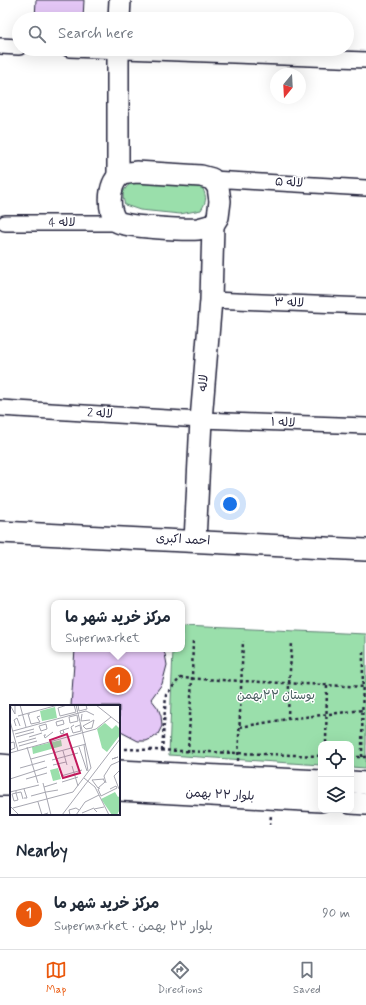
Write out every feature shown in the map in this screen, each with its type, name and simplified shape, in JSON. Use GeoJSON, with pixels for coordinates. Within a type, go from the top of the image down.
{"type":"FeatureCollection","features":[{"type":"Feature","properties":{"kind":"street"},"geometry":{"type":"LineString","coordinates":[[119,12],[120,0]]}},
{"type":"Feature","properties":{"kind":"street"},"geometry":{"type":"LineString","coordinates":[[0,46],[12,47]]}},
{"type":"Feature","properties":{"kind":"street"},"geometry":{"type":"LineString","coordinates":[[118,56],[118,177],[112,188],[110,206],[114,218],[119,223],[138,226],[198,229],[213,225]]}},
{"type":"Feature","properties":{"kind":"street"},"geometry":{"type":"LineString","coordinates":[[267,56],[366,60]]}},
{"type":"Feature","properties":{"kind":"street"},"geometry":{"type":"LineString","coordinates":[[118,177],[125,173],[136,172],[202,176],[212,179]]}},
{"type":"Feature","properties":{"kind":"street","name":"لاله ۵"},"geometry":{"type":"LineString","coordinates":[[212,179],[366,188]]}},
{"type":"Feature","properties":{"kind":"street","name":"لاله"},"geometry":{"type":"LineString","coordinates":[[195,541],[201,420],[211,300],[213,225],[218,217],[220,201],[218,187],[212,179]]}},
{"type":"Feature","properties":{"kind":"street","name":"لاله 4"},"geometry":{"type":"LineString","coordinates":[[5,223],[119,223]]}},
{"type":"Feature","properties":{"kind":"street","name":"لاله ۳"},"geometry":{"type":"LineString","coordinates":[[211,300],[366,306]]}},
{"type":"Feature","properties":{"kind":"street","name":"لاله 2"},"geometry":{"type":"LineString","coordinates":[[0,408],[201,420]]}},
{"type":"Feature","properties":{"kind":"street","name":"لاله ۱"},"geometry":{"type":"LineString","coordinates":[[201,420],[366,426]]}},
{"type":"Feature","properties":{"kind":"street","name":"احمد اکبری"},"geometry":{"type":"LineString","coordinates":[[0,532],[366,550]]}},
{"type":"Feature","properties":{"kind":"street"},"geometry":{"type":"LineString","coordinates":[[0,765],[10,766]]}},
{"type":"Feature","properties":{"kind":"street","name":"بلوار ۲۲ بهمن"},"geometry":{"type":"LineString","coordinates":[[120,771],[318,781]]}},
{"type":"Feature","properties":{"kind":"street"},"geometry":{"type":"LineString","coordinates":[[354,782],[366,783]]}},
{"type":"Feature","properties":{"kind":"street","name":"بلوار ۲۲ بهمن"},"geometry":{"type":"LineString","coordinates":[[120,790],[318,801]]}},
{"type":"Feature","properties":{"kind":"street"},"geometry":{"type":"LineString","coordinates":[[354,803],[366,804]]}},
{"type":"Feature","properties":{"kind":"path"},"geometry":{"type":"LineString","coordinates":[[188,752],[193,639]]}},
{"type":"Feature","properties":{"kind":"path"},"geometry":{"type":"LineString","coordinates":[[238,777],[243,642]]}},
{"type":"Feature","properties":{"kind":"path"},"geometry":{"type":"LineString","coordinates":[[288,718],[292,643]]}},
{"type":"Feature","properties":{"kind":"path"},"geometry":{"type":"LineString","coordinates":[[362,757],[363,652]]}},
{"type":"Feature","properties":{"kind":"path"},"geometry":{"type":"LineString","coordinates":[[162,751],[166,695],[180,678],[366,687]]}},
{"type":"Feature","properties":{"kind":"path"},"geometry":{"type":"LineString","coordinates":[[326,741],[327,685]]}},
{"type":"Feature","properties":{"kind":"path"},"geometry":{"type":"LineString","coordinates":[[240,727],[288,718],[363,710]]}},
{"type":"Feature","properties":{"kind":"path"},"geometry":{"type":"LineString","coordinates":[[125,749],[318,756]]}},
{"type":"Feature","properties":{"kind":"path"},"geometry":{"type":"LineString","coordinates":[[354,756],[366,757]]}},
{"type":"Feature","properties":{"kind":"green space"},"geometry":{"type":"Polygon","coordinates":[[[133,181],[201,185],[205,195],[205,203],[201,210],[180,214],[140,210],[125,205],[124,201],[123,194],[133,181]]]}},
{"type":"Feature","properties":{"kind":"green space","name":"بوستان ۲۲بهمن"},"geometry":{"type":"Polygon","coordinates":[[[185,626],[366,634],[366,768],[354,767],[354,741],[318,741],[318,765],[169,755],[173,652],[185,652],[185,626]]]}},
{"type":"Feature","properties":{"kind":"building"},"geometry":{"type":"Polygon","coordinates":[[[36,0],[84,0],[83,12],[35,12],[36,0]]]}},
{"type":"Feature","properties":{"kind":"building"},"geometry":{"type":"Polygon","coordinates":[[[75,652],[163,652],[165,654],[167,665],[162,684],[151,699],[158,708],[162,726],[158,734],[153,738],[146,741],[138,741],[120,732],[120,705],[71,705],[75,652]]]}},
{"type":"Feature","properties":{"kind":"place","name":"مرکز خرید شهر ما"},"geometry":{"type":"Point","coordinates":[118,680]}}]}
